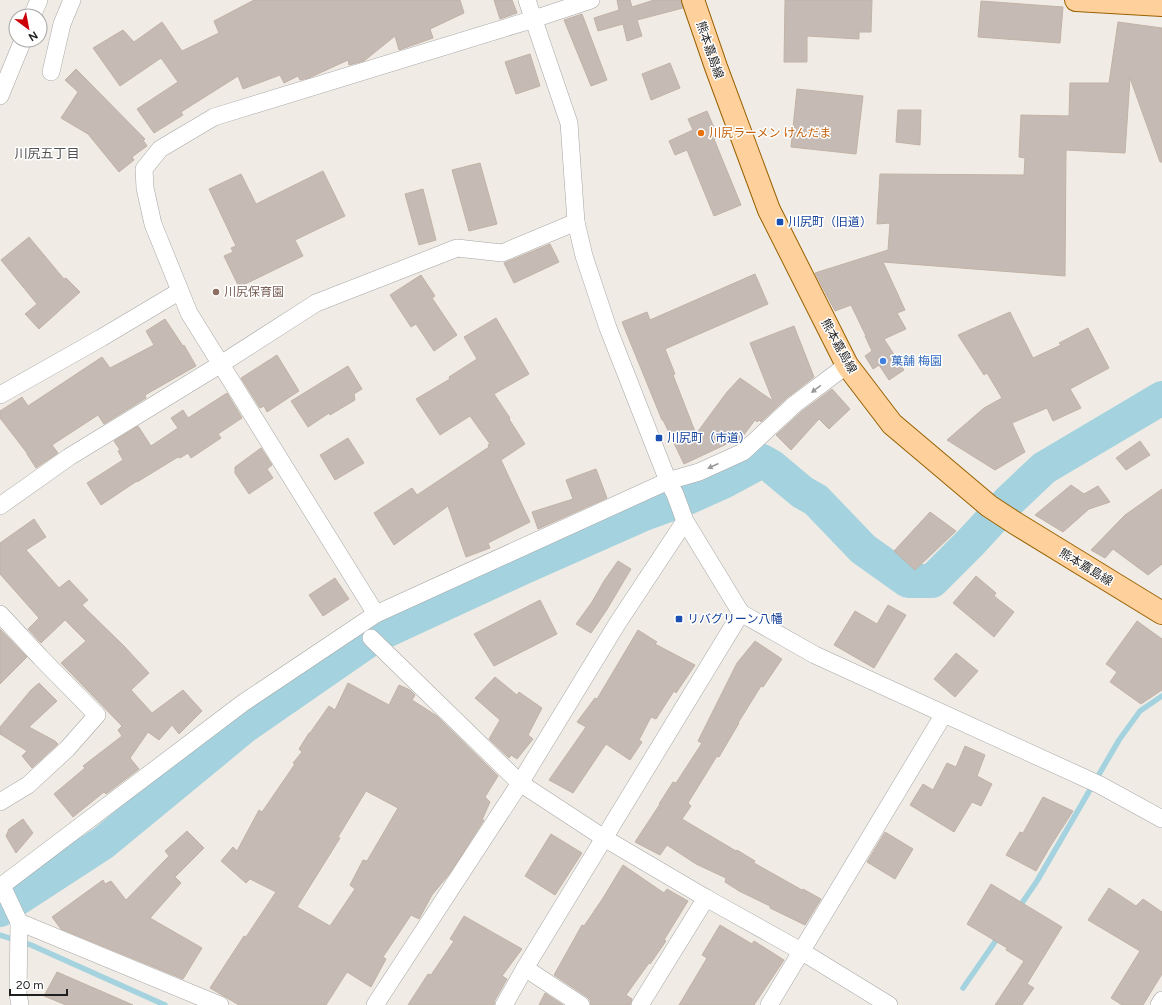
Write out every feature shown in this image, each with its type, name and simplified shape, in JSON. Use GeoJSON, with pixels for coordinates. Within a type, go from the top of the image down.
{"type":"FeatureCollection","features":[{"type":"Feature","properties":{"kind":"main road","name":"熊本嘉島線"},"geometry":{"type":"LineString","coordinates":[[693,0],[716,68],[768,210],[847,365],[892,424],[989,506],[1162,613]]}},
{"type":"Feature","properties":{"kind":"main road"},"geometry":{"type":"LineString","coordinates":[[1076,0],[1162,5]]}},
{"type":"Feature","properties":{"kind":"street"},"geometry":{"type":"LineString","coordinates":[[51,72],[62,24],[72,0]]}},
{"type":"Feature","properties":{"kind":"street"},"geometry":{"type":"LineString","coordinates":[[527,0],[569,123],[576,222],[584,256],[608,328],[671,488],[686,521],[741,613],[815,655],[1100,785],[1162,818]]}},
{"type":"Feature","properties":{"kind":"street"},"geometry":{"type":"LineString","coordinates":[[376,614],[189,313],[153,224],[145,188],[144,169],[160,149],[214,117],[534,19],[591,0]]}},
{"type":"Feature","properties":{"kind":"street"},"geometry":{"type":"LineString","coordinates":[[0,96],[19,48]]}},
{"type":"Feature","properties":{"kind":"street"},"geometry":{"type":"LineString","coordinates":[[0,506],[69,457],[221,364],[316,303],[457,248],[502,253],[576,222]]}},
{"type":"Feature","properties":{"kind":"street"},"geometry":{"type":"LineString","coordinates":[[0,395],[180,291]]}},
{"type":"Feature","properties":{"kind":"street"},"geometry":{"type":"LineString","coordinates":[[20,1005],[18,994],[19,922],[1,887],[243,703],[376,614],[671,488],[699,472],[743,452],[796,404],[847,365]]}},
{"type":"Feature","properties":{"kind":"street"},"geometry":{"type":"LineString","coordinates":[[375,1005],[520,783],[617,624],[686,521]]}},
{"type":"Feature","properties":{"kind":"street"},"geometry":{"type":"LineString","coordinates":[[504,1005],[741,613]]}},
{"type":"Feature","properties":{"kind":"street"},"geometry":{"type":"LineString","coordinates":[[0,614],[97,715],[67,749],[28,785],[0,802]]}},
{"type":"Feature","properties":{"kind":"street"},"geometry":{"type":"LineString","coordinates":[[371,638],[520,783],[604,838],[706,898],[801,951],[889,1005]]}},
{"type":"Feature","properties":{"kind":"street"},"geometry":{"type":"LineString","coordinates":[[769,1005],[944,714]]}},
{"type":"Feature","properties":{"kind":"street"},"geometry":{"type":"LineString","coordinates":[[640,1005],[706,898]]}},
{"type":"Feature","properties":{"kind":"street"},"geometry":{"type":"LineString","coordinates":[[19,922],[220,1005]]}},
{"type":"Feature","properties":{"kind":"street"},"geometry":{"type":"LineString","coordinates":[[525,968],[581,1005]]}},
{"type":"Feature","properties":{"kind":"street"},"geometry":{"type":"LineString","coordinates":[[1159,1005],[1162,1000]]}},
{"type":"Feature","properties":{"kind":"building"},"geometry":{"type":"Polygon","coordinates":[[[254,0],[460,0],[464,13],[430,29],[433,38],[399,50],[395,36],[364,61],[349,65],[348,60],[309,78],[300,80],[298,76],[284,83],[280,75],[243,89],[238,76],[181,112],[183,115],[154,133],[137,109],[178,82],[161,58],[120,86],[93,48],[123,30],[134,42],[162,22],[182,51],[219,33],[214,21],[254,0]]]}},
{"type":"Feature","properties":{"kind":"building"},"geometry":{"type":"Polygon","coordinates":[[[494,0],[512,0],[517,13],[500,19],[494,0]]]}},
{"type":"Feature","properties":{"kind":"building"},"geometry":{"type":"Polygon","coordinates":[[[617,0],[630,0],[632,7],[654,0],[681,0],[683,8],[637,20],[642,36],[627,41],[623,24],[598,31],[594,18],[619,10],[617,0]]]}},
{"type":"Feature","properties":{"kind":"building"},"geometry":{"type":"Polygon","coordinates":[[[785,0],[872,0],[871,32],[859,32],[859,39],[807,36],[807,62],[784,62],[785,0]]]}},
{"type":"Feature","properties":{"kind":"building"},"geometry":{"type":"Polygon","coordinates":[[[981,1],[1063,7],[1060,43],[978,37],[981,1]]]}},
{"type":"Feature","properties":{"kind":"building"},"geometry":{"type":"Polygon","coordinates":[[[582,14],[607,80],[591,86],[564,20],[582,14]]]}},
{"type":"Feature","properties":{"kind":"building"},"geometry":{"type":"Polygon","coordinates":[[[1118,22],[1162,28],[1162,162],[1160,162],[1130,78],[1125,153],[1066,150],[1065,276],[883,262],[905,310],[897,313],[906,329],[884,339],[904,370],[889,380],[879,365],[873,369],[865,356],[872,351],[851,305],[835,311],[815,273],[888,250],[890,223],[877,224],[880,174],[1024,175],[1025,158],[1019,157],[1021,115],[1069,116],[1070,83],[1109,83],[1118,22]]]}},
{"type":"Feature","properties":{"kind":"building"},"geometry":{"type":"Polygon","coordinates":[[[530,54],[540,86],[516,94],[505,62],[530,54]]]}},
{"type":"Feature","properties":{"kind":"building"},"geometry":{"type":"Polygon","coordinates":[[[670,63],[680,88],[651,100],[642,74],[670,63]]]}},
{"type":"Feature","properties":{"kind":"building"},"geometry":{"type":"Polygon","coordinates":[[[76,69],[145,139],[143,140],[147,146],[132,157],[134,160],[119,172],[88,134],[61,118],[78,92],[65,80],[76,69]]]}},
{"type":"Feature","properties":{"kind":"building"},"geometry":{"type":"Polygon","coordinates":[[[797,89],[863,96],[856,154],[791,147],[797,89]]]}},
{"type":"Feature","properties":{"kind":"building"},"geometry":{"type":"Polygon","coordinates":[[[898,110],[921,110],[920,145],[896,142],[898,110]]]}},
{"type":"Feature","properties":{"kind":"building"},"geometry":{"type":"Polygon","coordinates":[[[707,111],[718,137],[714,139],[741,205],[714,216],[687,150],[675,155],[669,141],[693,130],[688,119],[707,111]]]}},
{"type":"Feature","properties":{"kind":"building"},"geometry":{"type":"Polygon","coordinates":[[[480,163],[497,224],[469,231],[452,170],[480,163]]]}},
{"type":"Feature","properties":{"kind":"building"},"geometry":{"type":"Polygon","coordinates":[[[323,171],[345,216],[295,240],[303,256],[239,287],[224,256],[233,252],[231,248],[236,246],[209,189],[241,174],[256,204],[323,171]]]}},
{"type":"Feature","properties":{"kind":"building"},"geometry":{"type":"Polygon","coordinates":[[[423,189],[436,240],[419,245],[405,194],[423,189]]]}},
{"type":"Feature","properties":{"kind":"building"},"geometry":{"type":"Polygon","coordinates":[[[29,237],[64,279],[66,278],[80,292],[39,329],[25,314],[37,304],[1,260],[29,237]]]}},
{"type":"Feature","properties":{"kind":"building"},"geometry":{"type":"Polygon","coordinates":[[[550,244],[559,262],[514,283],[504,263],[550,244]]]}},
{"type":"Feature","properties":{"kind":"building"},"geometry":{"type":"Polygon","coordinates":[[[755,274],[768,304],[665,349],[675,374],[673,375],[696,434],[727,392],[740,378],[773,401],[750,343],[794,326],[814,377],[788,397],[761,422],[759,420],[757,422],[755,420],[737,444],[733,441],[684,464],[662,420],[622,322],[647,312],[650,320],[755,274]]]}},
{"type":"Feature","properties":{"kind":"building"},"geometry":{"type":"Polygon","coordinates":[[[421,275],[435,296],[432,298],[457,335],[434,351],[416,324],[411,327],[390,295],[421,275]]]}},
{"type":"Feature","properties":{"kind":"building"},"geometry":{"type":"Polygon","coordinates":[[[1010,312],[1033,358],[1061,345],[1059,343],[1088,328],[1109,368],[1070,389],[1081,408],[1053,421],[1047,408],[1012,423],[1025,452],[995,470],[947,440],[984,408],[1002,398],[987,373],[984,375],[958,335],[1010,312]]]}},
{"type":"Feature","properties":{"kind":"building"},"geometry":{"type":"Polygon","coordinates":[[[496,318],[529,374],[494,394],[525,444],[501,460],[530,522],[488,543],[490,548],[466,557],[448,506],[394,545],[374,513],[412,488],[417,495],[489,447],[488,445],[490,444],[470,416],[440,435],[416,399],[450,379],[449,377],[477,359],[464,337],[496,318]]]}},
{"type":"Feature","properties":{"kind":"building"},"geometry":{"type":"Polygon","coordinates":[[[165,319],[183,346],[184,345],[196,366],[145,395],[146,398],[104,424],[98,415],[52,445],[58,453],[36,468],[27,453],[0,418],[0,411],[22,397],[28,406],[102,357],[110,368],[154,345],[146,331],[165,319]]]}},
{"type":"Feature","properties":{"kind":"building"},"geometry":{"type":"Polygon","coordinates":[[[277,355],[299,391],[267,412],[264,406],[260,408],[241,378],[277,355]]]}},
{"type":"Feature","properties":{"kind":"building"},"geometry":{"type":"Polygon","coordinates":[[[348,366],[362,389],[354,394],[355,400],[330,415],[329,413],[308,427],[291,401],[348,366]]]}},
{"type":"Feature","properties":{"kind":"building"},"geometry":{"type":"Polygon","coordinates":[[[832,389],[850,409],[829,429],[819,419],[791,450],[776,435],[801,412],[832,389]]]}},
{"type":"Feature","properties":{"kind":"building"},"geometry":{"type":"Polygon","coordinates":[[[227,393],[242,418],[218,434],[221,438],[191,458],[188,453],[180,458],[178,457],[137,481],[101,505],[87,483],[123,460],[118,451],[120,450],[114,441],[138,426],[151,446],[178,428],[171,418],[183,410],[188,418],[227,393]]]}},
{"type":"Feature","properties":{"kind":"building"},"geometry":{"type":"Polygon","coordinates":[[[348,438],[364,463],[335,480],[320,455],[348,438]]]}},
{"type":"Feature","properties":{"kind":"building"},"geometry":{"type":"Polygon","coordinates":[[[1140,441],[1150,455],[1126,470],[1116,458],[1140,441]]]}},
{"type":"Feature","properties":{"kind":"building"},"geometry":{"type":"Polygon","coordinates":[[[261,448],[272,465],[267,469],[273,478],[249,494],[235,473],[235,467],[261,448]]]}},
{"type":"Feature","properties":{"kind":"building"},"geometry":{"type":"Polygon","coordinates":[[[596,469],[607,498],[538,529],[532,512],[573,499],[566,480],[596,469]]]}},
{"type":"Feature","properties":{"kind":"building"},"geometry":{"type":"Polygon","coordinates":[[[1071,485],[1084,494],[1098,486],[1110,502],[1089,509],[1063,532],[1035,515],[1071,485]]]}},
{"type":"Feature","properties":{"kind":"building"},"geometry":{"type":"Polygon","coordinates":[[[1162,489],[1162,564],[1148,575],[1113,549],[1105,558],[1091,550],[1125,515],[1162,489]]]}},
{"type":"Feature","properties":{"kind":"building"},"geometry":{"type":"Polygon","coordinates":[[[930,512],[956,531],[915,570],[894,551],[930,512]]]}},
{"type":"Feature","properties":{"kind":"building"},"geometry":{"type":"Polygon","coordinates":[[[34,519],[46,537],[26,550],[59,588],[69,580],[88,600],[82,605],[149,673],[131,690],[152,713],[183,690],[202,711],[179,734],[172,725],[159,740],[148,732],[130,758],[139,769],[106,794],[104,792],[73,817],[54,794],[85,768],[83,766],[122,736],[118,730],[122,726],[61,663],[86,641],[65,620],[41,643],[28,629],[39,618],[0,574],[0,543],[34,519]]]}},
{"type":"Feature","properties":{"kind":"building"},"geometry":{"type":"Polygon","coordinates":[[[618,561],[631,569],[591,633],[576,624],[618,561]]]}},
{"type":"Feature","properties":{"kind":"building"},"geometry":{"type":"Polygon","coordinates":[[[976,576],[996,593],[994,596],[1014,612],[994,637],[953,603],[976,576]]]}},
{"type":"Feature","properties":{"kind":"building"},"geometry":{"type":"Polygon","coordinates":[[[335,578],[349,599],[323,616],[309,595],[335,578]]]}},
{"type":"Feature","properties":{"kind":"building"},"geometry":{"type":"Polygon","coordinates":[[[540,600],[557,634],[494,666],[474,634],[540,600]]]}},
{"type":"Feature","properties":{"kind":"building"},"geometry":{"type":"Polygon","coordinates":[[[888,605],[906,615],[874,668],[834,645],[855,611],[877,624],[888,605]]]}},
{"type":"Feature","properties":{"kind":"building"},"geometry":{"type":"Polygon","coordinates":[[[1137,621],[1162,639],[1162,690],[1141,704],[1110,682],[1117,672],[1106,664],[1137,621]]]}},
{"type":"Feature","properties":{"kind":"building"},"geometry":{"type":"Polygon","coordinates":[[[0,629],[27,657],[0,684],[0,629]]]}},
{"type":"Feature","properties":{"kind":"building"},"geometry":{"type":"Polygon","coordinates":[[[638,630],[657,642],[655,644],[695,665],[676,693],[674,691],[656,719],[651,717],[639,740],[642,742],[630,760],[606,744],[573,793],[549,780],[586,727],[577,722],[595,698],[597,699],[638,630]]]}},
{"type":"Feature","properties":{"kind":"building"},"geometry":{"type":"Polygon","coordinates":[[[755,641],[782,659],[763,687],[761,686],[719,757],[717,756],[688,803],[691,806],[682,819],[755,861],[754,863],[821,899],[805,925],[739,891],[725,882],[726,878],[696,864],[667,845],[660,855],[635,842],[673,782],[676,783],[702,743],[698,741],[737,663],[755,641]]]}},
{"type":"Feature","properties":{"kind":"building"},"geometry":{"type":"Polygon","coordinates":[[[956,653],[978,671],[955,697],[934,679],[956,653]]]}},
{"type":"Feature","properties":{"kind":"building"},"geometry":{"type":"Polygon","coordinates":[[[495,677],[517,695],[519,692],[542,708],[528,735],[533,739],[517,759],[511,755],[509,758],[489,739],[500,720],[475,698],[495,677]]]}},
{"type":"Feature","properties":{"kind":"building"},"geometry":{"type":"Polygon","coordinates":[[[39,683],[57,701],[29,727],[58,744],[32,768],[22,756],[27,751],[0,734],[0,727],[31,690],[39,683]]]}},
{"type":"Feature","properties":{"kind":"building"},"geometry":{"type":"Polygon","coordinates":[[[348,683],[389,705],[399,685],[410,690],[415,695],[412,700],[437,716],[498,776],[485,797],[490,802],[482,820],[484,820],[450,873],[432,895],[419,919],[411,915],[383,957],[386,959],[371,987],[347,972],[326,1005],[239,1005],[210,988],[244,936],[246,937],[276,892],[250,879],[246,883],[221,861],[233,847],[237,851],[259,810],[262,812],[295,764],[293,763],[302,752],[299,749],[329,706],[335,710],[348,683]],[[366,791],[338,837],[340,838],[297,907],[330,926],[355,889],[350,885],[363,860],[367,861],[398,808],[366,791]]]}},
{"type":"Feature","properties":{"kind":"building"},"geometry":{"type":"Polygon","coordinates":[[[965,746],[985,755],[977,776],[992,784],[981,806],[972,802],[954,832],[910,805],[923,784],[933,790],[947,763],[956,767],[965,746]]]}},
{"type":"Feature","properties":{"kind":"building"},"geometry":{"type":"Polygon","coordinates":[[[1043,797],[1073,811],[1036,871],[1006,855],[1020,832],[1023,833],[1043,797]]]}},
{"type":"Feature","properties":{"kind":"building"},"geometry":{"type":"Polygon","coordinates":[[[23,819],[33,833],[16,853],[6,836],[9,829],[23,819]]]}},
{"type":"Feature","properties":{"kind":"building"},"geometry":{"type":"Polygon","coordinates":[[[187,831],[204,848],[175,877],[181,883],[150,918],[202,948],[183,979],[61,929],[52,917],[103,880],[105,884],[111,881],[126,900],[169,856],[165,851],[187,831]]]}},
{"type":"Feature","properties":{"kind":"building"},"geometry":{"type":"Polygon","coordinates":[[[885,832],[913,849],[895,879],[867,862],[885,832]]]}},
{"type":"Feature","properties":{"kind":"building"},"geometry":{"type":"Polygon","coordinates":[[[551,834],[582,853],[555,895],[525,876],[551,834]]]}},
{"type":"Feature","properties":{"kind":"building"},"geometry":{"type":"Polygon","coordinates":[[[623,865],[664,893],[667,889],[688,901],[664,940],[666,941],[626,995],[632,999],[630,1005],[591,1005],[590,1000],[587,997],[554,975],[582,925],[584,926],[623,865]]]}},
{"type":"Feature","properties":{"kind":"building"},"geometry":{"type":"Polygon","coordinates":[[[991,884],[1062,927],[1027,984],[1034,988],[1022,1005],[995,1005],[1024,961],[1006,950],[1007,948],[967,924],[991,884]]]}},
{"type":"Feature","properties":{"kind":"building"},"geometry":{"type":"Polygon","coordinates":[[[1109,888],[1136,906],[1143,899],[1162,912],[1162,974],[1143,1005],[1122,1005],[1111,998],[1140,951],[1088,920],[1109,888]]]}},
{"type":"Feature","properties":{"kind":"building"},"geometry":{"type":"Polygon","coordinates":[[[464,916],[522,949],[502,976],[507,979],[495,1000],[494,1005],[408,1005],[428,974],[431,975],[454,941],[450,939],[464,916]]]}},
{"type":"Feature","properties":{"kind":"building"},"geometry":{"type":"Polygon","coordinates":[[[720,925],[752,944],[754,941],[784,960],[754,1005],[679,1005],[707,958],[702,955],[720,925]]]}},
{"type":"Feature","properties":{"kind":"building"},"geometry":{"type":"Polygon","coordinates":[[[57,972],[133,1005],[66,1005],[44,996],[57,972]]]}},
{"type":"Feature","properties":{"kind":"building"},"geometry":{"type":"Polygon","coordinates":[[[545,993],[563,1005],[539,1005],[545,993]]]}},
{"type":"Feature","properties":{"kind":"waterway"},"geometry":{"type":"LineString","coordinates":[[0,910],[103,843],[245,726],[375,636],[522,568],[644,514],[685,499],[723,482],[762,461],[771,466],[802,492],[816,500],[863,549],[908,581],[932,581],[1009,501],[1044,468],[1162,398]]}},
{"type":"Feature","properties":{"kind":"waterway"},"geometry":{"type":"LineString","coordinates":[[1018,909],[1037,881],[1119,740],[1140,711],[1162,696]]}},
{"type":"Feature","properties":{"kind":"waterway"},"geometry":{"type":"LineString","coordinates":[[0,935],[31,945],[165,1005]]}},
{"type":"Feature","properties":{"kind":"waterway"},"geometry":{"type":"LineString","coordinates":[[963,988],[999,936]]}},
{"type":"Feature","properties":{"kind":"place","name":"川尻ラーメン けんだま"},"geometry":{"type":"Point","coordinates":[701,133]}},
{"type":"Feature","properties":{"kind":"place","name":"川尻町（旧道）"},"geometry":{"type":"Point","coordinates":[780,222]}},
{"type":"Feature","properties":{"kind":"place","name":"川尻保育園"},"geometry":{"type":"Point","coordinates":[216,292]}},
{"type":"Feature","properties":{"kind":"place","name":"菓舗 梅園"},"geometry":{"type":"Point","coordinates":[883,361]}},
{"type":"Feature","properties":{"kind":"place","name":"川尻町（市道）"},"geometry":{"type":"Point","coordinates":[659,438]}},
{"type":"Feature","properties":{"kind":"place","name":"リバグリーン八幡"},"geometry":{"type":"Point","coordinates":[679,619]}},
{"type":"Feature","properties":{"kind":"district","name":"川尻五丁目"},"geometry":{"type":"Point","coordinates":[47,153]}}]}
